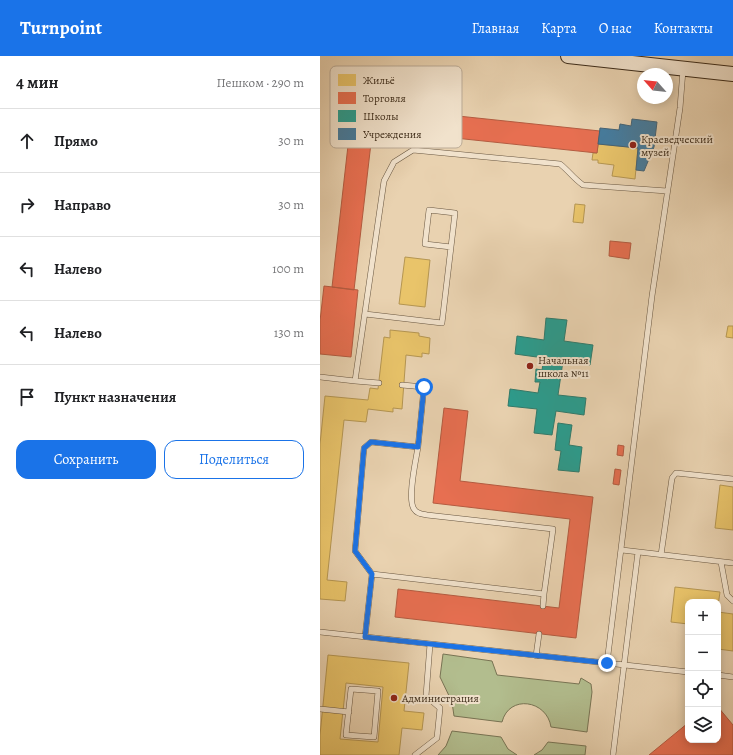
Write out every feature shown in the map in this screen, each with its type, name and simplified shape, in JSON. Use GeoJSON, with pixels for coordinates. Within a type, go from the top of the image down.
{"type":"FeatureCollection","features":[{"type":"Feature","properties":{"kind":"main road"},"geometry":{"type":"LineString","coordinates":[[568,56],[729,75]]}},
{"type":"Feature","properties":{"kind":"lane"},"geometry":{"type":"LineString","coordinates":[[607,663],[652,296],[668,192],[683,69]]}},
{"type":"Feature","properties":{"kind":"lane"},"geometry":{"type":"LineString","coordinates":[[356,381],[384,181],[394,162],[413,150],[560,164],[568,170],[572,178],[583,185],[668,192]]}},
{"type":"Feature","properties":{"kind":"lane"},"geometry":{"type":"LineString","coordinates":[[365,314],[442,322],[451,247],[455,213],[429,210],[425,244],[451,247]]}},
{"type":"Feature","properties":{"kind":"lane"},"geometry":{"type":"LineString","coordinates":[[320,377],[379,383]]}},
{"type":"Feature","properties":{"kind":"lane"},"geometry":{"type":"LineString","coordinates":[[402,385],[424,387],[411,499],[412,507],[417,513],[427,516],[553,529],[543,606]]}},
{"type":"Feature","properties":{"kind":"lane"},"geometry":{"type":"LineString","coordinates":[[365,637],[372,574],[355,551],[364,448],[371,442],[418,447]]}},
{"type":"Feature","properties":{"kind":"lane"},"geometry":{"type":"LineString","coordinates":[[661,555],[672,478],[676,472],[733,479]]}},
{"type":"Feature","properties":{"kind":"lane"},"geometry":{"type":"LineString","coordinates":[[622,550],[733,563]]}},
{"type":"Feature","properties":{"kind":"lane"},"geometry":{"type":"LineString","coordinates":[[613,755],[638,552]]}},
{"type":"Feature","properties":{"kind":"lane"},"geometry":{"type":"LineString","coordinates":[[721,562],[727,595],[733,601]]}},
{"type":"Feature","properties":{"kind":"lane"},"geometry":{"type":"LineString","coordinates":[[372,574],[544,594]]}},
{"type":"Feature","properties":{"kind":"lane"},"geometry":{"type":"LineString","coordinates":[[320,632],[685,672]]}},
{"type":"Feature","properties":{"kind":"lane"},"geometry":{"type":"LineString","coordinates":[[536,656],[539,634]]}},
{"type":"Feature","properties":{"kind":"lane"},"geometry":{"type":"LineString","coordinates":[[415,755],[437,738],[440,708],[426,696],[430,644]]}},
{"type":"Feature","properties":{"kind":"lane"},"geometry":{"type":"LineString","coordinates":[[721,675],[733,677]]}},
{"type":"Feature","properties":{"kind":"lane"},"geometry":{"type":"LineString","coordinates":[[351,689],[378,691],[374,737],[346,735],[349,712],[351,689]]}},
{"type":"Feature","properties":{"kind":"lane"},"geometry":{"type":"LineString","coordinates":[[320,709],[349,712]]}},
{"type":"Feature","properties":{"kind":"green space"},"geometry":{"type":"Polygon","coordinates":[[[443,654],[492,661],[497,675],[579,684],[581,678],[591,684],[592,692],[587,732],[551,727],[548,718],[543,711],[536,706],[528,704],[520,704],[512,707],[506,713],[502,722],[454,716],[452,702],[440,677],[443,654]]]}},
{"type":"Feature","properties":{"kind":"green space"},"geometry":{"type":"Polygon","coordinates":[[[452,731],[501,737],[508,749],[517,755],[438,755],[446,746],[452,731]]]}},
{"type":"Feature","properties":{"kind":"green space"},"geometry":{"type":"Polygon","coordinates":[[[548,742],[586,746],[585,755],[534,755],[542,750],[548,742]]]}},
{"type":"Feature","properties":{"kind":"building: Жильё"},"geometry":{"type":"Polygon","coordinates":[[[598,144],[638,148],[635,179],[612,176],[614,165],[598,163],[598,160],[592,160],[593,153],[597,153],[598,144]]]}},
{"type":"Feature","properties":{"kind":"building: Жильё"},"geometry":{"type":"Polygon","coordinates":[[[575,204],[585,205],[583,223],[573,222],[575,204]]]}},
{"type":"Feature","properties":{"kind":"building: Жильё"},"geometry":{"type":"Polygon","coordinates":[[[405,257],[430,260],[425,307],[399,304],[405,257]]]}},
{"type":"Feature","properties":{"kind":"building: Жильё"},"geometry":{"type":"Polygon","coordinates":[[[728,326],[733,326],[733,338],[726,337],[728,326]]]}},
{"type":"Feature","properties":{"kind":"building: Жильё"},"geometry":{"type":"Polygon","coordinates":[[[390,330],[419,333],[419,336],[430,338],[429,354],[422,353],[422,357],[406,355],[402,409],[393,408],[393,412],[368,409],[366,422],[344,420],[327,580],[347,582],[345,601],[320,599],[320,444],[325,396],[368,400],[370,388],[378,389],[384,337],[390,338],[390,330]]]}},
{"type":"Feature","properties":{"kind":"building: Жильё"},"geometry":{"type":"Polygon","coordinates":[[[720,485],[733,487],[733,530],[715,528],[720,485]]]}},
{"type":"Feature","properties":{"kind":"building: Жильё"},"geometry":{"type":"Polygon","coordinates":[[[675,587],[720,592],[719,599],[685,599],[685,624],[671,622],[675,587]]]}},
{"type":"Feature","properties":{"kind":"building: Жильё"},"geometry":{"type":"Polygon","coordinates":[[[721,612],[733,614],[733,651],[721,649],[721,612]]]}},
{"type":"Feature","properties":{"kind":"building: Жильё","name":"Администрация"},"geometry":{"type":"Polygon","coordinates":[[[328,655],[409,663],[404,711],[424,713],[422,730],[402,728],[399,755],[320,755],[320,735],[328,655]],[[346,683],[340,739],[378,742],[383,687],[346,683]]]}},
{"type":"Feature","properties":{"kind":"building: Торговля"},"geometry":{"type":"Polygon","coordinates":[[[462,116],[600,131],[597,153],[462,139],[462,116]]]}},
{"type":"Feature","properties":{"kind":"building: Торговля"},"geometry":{"type":"Polygon","coordinates":[[[348,148],[370,148],[354,290],[332,287],[348,148]]]}},
{"type":"Feature","properties":{"kind":"building: Торговля"},"geometry":{"type":"Polygon","coordinates":[[[610,241],[631,243],[629,259],[609,256],[610,241]]]}},
{"type":"Feature","properties":{"kind":"building: Торговля"},"geometry":{"type":"Polygon","coordinates":[[[324,286],[358,290],[351,357],[320,354],[320,321],[324,286]]]}},
{"type":"Feature","properties":{"kind":"building: Торговля"},"geometry":{"type":"Polygon","coordinates":[[[444,408],[468,411],[460,481],[593,497],[576,638],[395,617],[398,589],[559,608],[570,519],[433,503],[444,408]]]}},
{"type":"Feature","properties":{"kind":"building: Торговля"},"geometry":{"type":"Polygon","coordinates":[[[618,445],[624,446],[623,456],[617,455],[618,445]]]}},
{"type":"Feature","properties":{"kind":"building: Торговля"},"geometry":{"type":"Polygon","coordinates":[[[615,469],[621,470],[619,485],[613,484],[615,469]]]}},
{"type":"Feature","properties":{"kind":"building: Торговля"},"geometry":{"type":"Polygon","coordinates":[[[721,711],[733,725],[733,755],[649,755],[685,725],[685,743],[721,743],[721,711]]]}},
{"type":"Feature","properties":{"kind":"building: Школы"},"geometry":{"type":"Polygon","coordinates":[[[546,318],[567,320],[564,341],[593,345],[590,365],[563,361],[558,395],[586,398],[584,415],[556,411],[552,435],[534,433],[537,409],[508,406],[510,389],[538,393],[540,382],[535,382],[536,369],[542,370],[544,358],[515,354],[517,336],[544,340],[546,318]]]}},
{"type":"Feature","properties":{"kind":"building: Школы"},"geometry":{"type":"Polygon","coordinates":[[[558,423],[572,425],[569,445],[582,447],[579,472],[558,470],[561,451],[555,450],[558,423]]]}},
{"type":"Feature","properties":{"kind":"building: Учреждения","name":"Краеведческий музей"},"geometry":{"type":"Polygon","coordinates":[[[632,119],[657,122],[654,147],[644,171],[636,170],[638,148],[598,144],[600,128],[619,130],[620,124],[631,126],[632,119]]]}},
{"type":"Feature","properties":{"kind":"place","name":"Краеведческий музей"},"geometry":{"type":"Point","coordinates":[633,145]}},
{"type":"Feature","properties":{"kind":"place","name":"Начальная школа №11"},"geometry":{"type":"Point","coordinates":[530,366]}},
{"type":"Feature","properties":{"kind":"place","name":"Администрация"},"geometry":{"type":"Point","coordinates":[394,698]}},
{"type":"Feature","properties":{"kind":"route"},"geometry":{"type":"LineString","coordinates":[[424,387],[418,447],[371,442],[364,448],[355,551],[372,574],[365,637],[607,663]]}}]}
